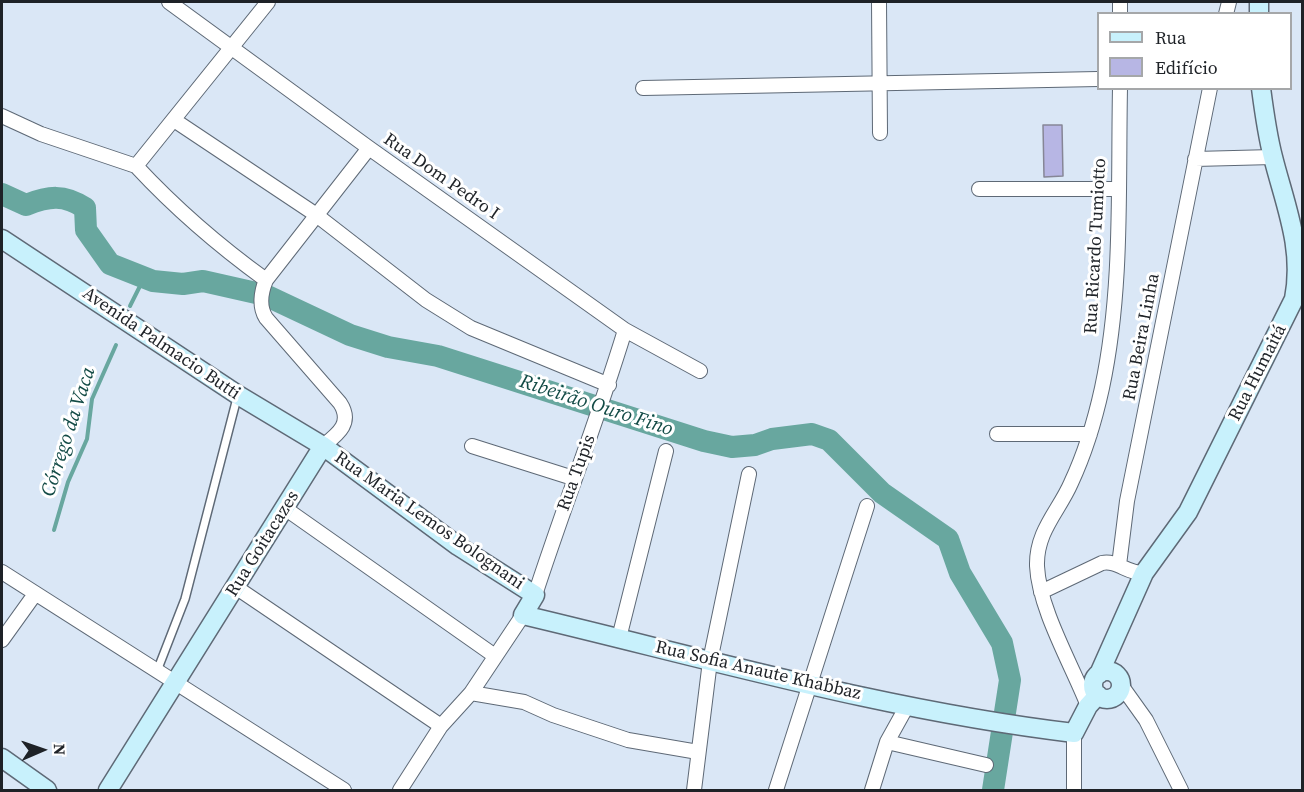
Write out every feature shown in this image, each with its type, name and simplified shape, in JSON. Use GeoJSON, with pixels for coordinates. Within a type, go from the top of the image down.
{"type":"FeatureCollection","features":[{"type":"Feature","properties":{"kind":"street","name":"Rua Dom Pedro I"},"geometry":{"type":"LineString","coordinates":[[169,2],[625,330],[700,371]]}},
{"type":"Feature","properties":{"kind":"street"},"geometry":{"type":"LineString","coordinates":[[136,166],[268,2]]}},
{"type":"Feature","properties":{"kind":"street"},"geometry":{"type":"LineString","coordinates":[[879,2],[880,133]]}},
{"type":"Feature","properties":{"kind":"street"},"geometry":{"type":"LineString","coordinates":[[643,88],[1097,79]]}},
{"type":"Feature","properties":{"kind":"street","name":"Rua Ricardo Tumiotto"},"geometry":{"type":"LineString","coordinates":[[1093,701],[1041,592],[1037,563],[1042,538],[1052,513],[1071,485],[1090,434],[1112,331],[1119,189],[1120,90]]}},
{"type":"Feature","properties":{"kind":"street","name":"Rua Beira Linha"},"geometry":{"type":"LineString","coordinates":[[1119,565],[1127,501],[1210,90]]}},
{"type":"Feature","properties":{"kind":"street","name":"Rua Humaitá"},"geometry":{"type":"LineString","coordinates":[[1093,701],[1094,684],[1144,573],[1188,512],[1206,479],[1294,299],[1301,280],[1301,262],[1291,212],[1273,158],[1261,90]]}},
{"type":"Feature","properties":{"kind":"street"},"geometry":{"type":"LineString","coordinates":[[2,118],[41,134],[136,166],[167,200],[265,284],[315,214],[369,148]]}},
{"type":"Feature","properties":{"kind":"street"},"geometry":{"type":"LineString","coordinates":[[174,120],[315,214],[426,300],[471,328],[607,390]]}},
{"type":"Feature","properties":{"kind":"street"},"geometry":{"type":"LineString","coordinates":[[1195,159],[1273,158]]}},
{"type":"Feature","properties":{"kind":"street"},"geometry":{"type":"LineString","coordinates":[[979,189],[1119,189]]}},
{"type":"Feature","properties":{"kind":"street","name":"Avenida Palmacio Butti"},"geometry":{"type":"LineString","coordinates":[[2,239],[238,395],[323,446]]}},
{"type":"Feature","properties":{"kind":"street","name":"Rua Goitacazes"},"geometry":{"type":"LineString","coordinates":[[108,790],[237,588],[323,446],[345,425],[344,409],[277,333],[261,310],[265,284]]}},
{"type":"Feature","properties":{"kind":"street","name":"Rua Tupis"},"geometry":{"type":"LineString","coordinates":[[522,615],[535,595],[573,478],[607,390],[625,330]]}},
{"type":"Feature","properties":{"kind":"street"},"geometry":{"type":"LineString","coordinates":[[998,434],[1090,434]]}},
{"type":"Feature","properties":{"kind":"street","name":"Rua Maria Lemos Bolognani"},"geometry":{"type":"LineString","coordinates":[[323,446],[458,546],[535,595]]}},
{"type":"Feature","properties":{"kind":"street"},"geometry":{"type":"LineString","coordinates":[[472,446],[573,478]]}},
{"type":"Feature","properties":{"kind":"street"},"geometry":{"type":"LineString","coordinates":[[619,638],[666,451]]}},
{"type":"Feature","properties":{"kind":"street"},"geometry":{"type":"LineString","coordinates":[[694,790],[710,661],[749,474]]}},
{"type":"Feature","properties":{"kind":"street"},"geometry":{"type":"LineString","coordinates":[[776,790],[812,684],[867,506]]}},
{"type":"Feature","properties":{"kind":"street"},"geometry":{"type":"LineString","coordinates":[[286,509],[495,656]]}},
{"type":"Feature","properties":{"kind":"street"},"geometry":{"type":"LineString","coordinates":[[1041,592],[1102,563],[1112,562],[1134,573],[1144,573]]}},
{"type":"Feature","properties":{"kind":"street"},"geometry":{"type":"LineString","coordinates":[[2,572],[344,790]]}},
{"type":"Feature","properties":{"kind":"street"},"geometry":{"type":"LineString","coordinates":[[237,588],[441,726]]}},
{"type":"Feature","properties":{"kind":"street"},"geometry":{"type":"LineString","coordinates":[[2,640],[35,594]]}},
{"type":"Feature","properties":{"kind":"street"},"geometry":{"type":"LineString","coordinates":[[400,790],[441,726],[471,693],[522,615]]}},
{"type":"Feature","properties":{"kind":"street","name":"Rua Sofia Anaute Khabbaz"},"geometry":{"type":"LineString","coordinates":[[522,615],[907,706],[1029,728],[1074,733]]}},
{"type":"Feature","properties":{"kind":"street","name":"Rua Humaitá"},"geometry":{"type":"LineString","coordinates":[[1116,635],[1120,682]]}},
{"type":"Feature","properties":{"kind":"street"},"geometry":{"type":"LineString","coordinates":[[1099,674],[1111,672],[1120,682],[1146,720],[1181,790]]}},
{"type":"Feature","properties":{"kind":"street"},"geometry":{"type":"LineString","coordinates":[[1074,790],[1074,733],[1093,701],[1115,696],[1120,682]]}},
{"type":"Feature","properties":{"kind":"street"},"geometry":{"type":"LineString","coordinates":[[471,693],[524,702],[562,718],[627,740],[698,752]]}},
{"type":"Feature","properties":{"kind":"street"},"geometry":{"type":"LineString","coordinates":[[872,790],[887,742],[907,706]]}},
{"type":"Feature","properties":{"kind":"street"},"geometry":{"type":"LineString","coordinates":[[887,742],[986,765]]}},
{"type":"Feature","properties":{"kind":"street"},"geometry":{"type":"LineString","coordinates":[[2,758],[38,787]]}},
{"type":"Feature","properties":{"kind":"lane"},"geometry":{"type":"LineString","coordinates":[[157,672],[185,598],[238,395]]}},
{"type":"Feature","properties":{"kind":"building"},"geometry":{"type":"Polygon","coordinates":[[[1043,125],[1062,125],[1063,176],[1044,177],[1043,125]]]}},
{"type":"Feature","properties":{"kind":"waterway","name":"Ribeirão Ouro Fino"},"geometry":{"type":"LineString","coordinates":[[2,194],[26,205],[49,198],[77,203],[85,208],[86,230],[110,264],[153,281],[183,284],[203,281],[265,295],[350,335],[388,347],[438,356],[704,441],[732,447],[812,434],[829,440],[882,493],[948,539],[960,573],[1002,643],[1010,680],[993,790]]}},
{"type":"Feature","properties":{"kind":"waterway","name":"Córrego da Vaca"},"geometry":{"type":"LineString","coordinates":[[130,306],[144,278]]}},
{"type":"Feature","properties":{"kind":"waterway","name":"Córrego da Vaca"},"geometry":{"type":"LineString","coordinates":[[54,530],[68,482],[87,439],[92,399],[116,345]]}}]}
